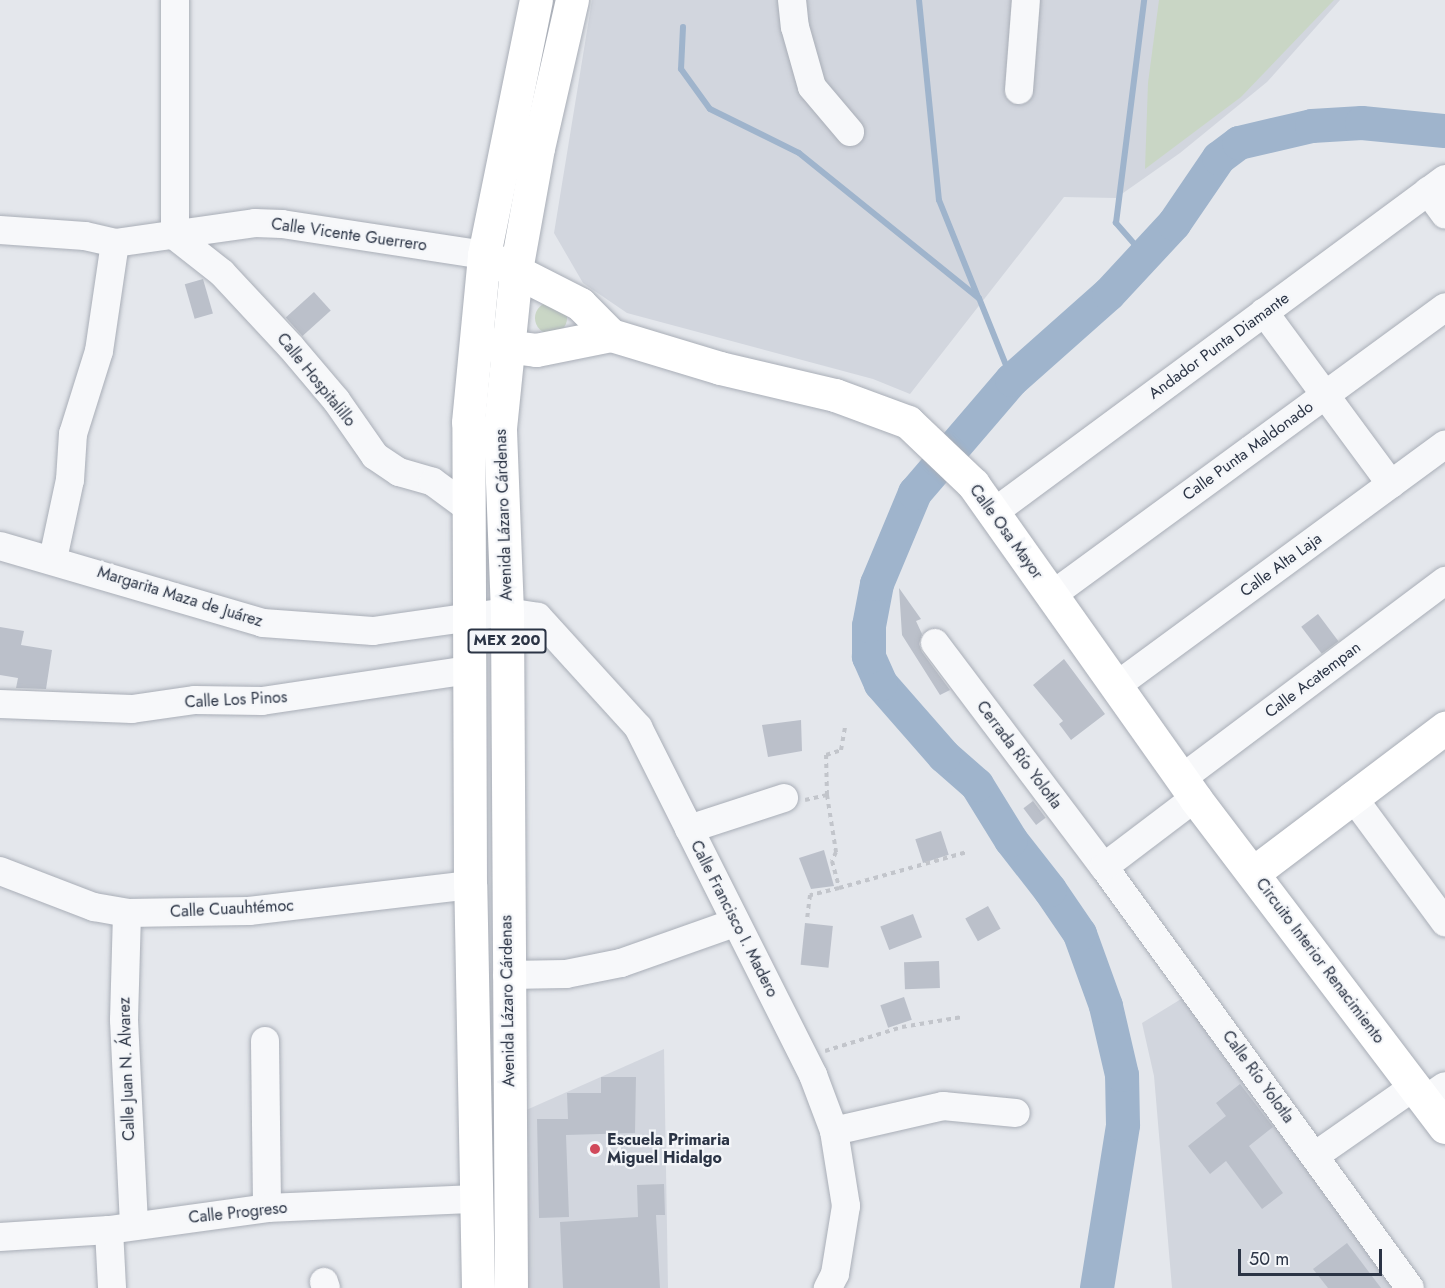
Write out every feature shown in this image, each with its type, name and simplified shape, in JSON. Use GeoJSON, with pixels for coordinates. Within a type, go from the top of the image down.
{"type":"FeatureCollection","features":[{"type":"Feature","properties":{"kind":"main road","name":"Avenida Lázaro Cárdenas"},"geometry":{"type":"LineString","coordinates":[[478,1288],[470,885],[468,422],[484,255],[536,0]]}},
{"type":"Feature","properties":{"kind":"main road","name":"Avenida Lázaro Cárdenas"},"geometry":{"type":"LineString","coordinates":[[512,1288],[507,975],[507,612],[500,428],[510,348],[516,270],[538,148],[572,0]]}},
{"type":"Feature","properties":{"kind":"main road","name":"Calle Osa Mayor"},"geometry":{"type":"LineString","coordinates":[[484,255],[580,304],[611,335]]}},
{"type":"Feature","properties":{"kind":"main road","name":"Calle Osa Mayor"},"geometry":{"type":"LineString","coordinates":[[476,342],[536,350],[611,335],[720,368],[836,395],[908,423],[973,484],[1188,788],[1253,873]]}},
{"type":"Feature","properties":{"kind":"main road","name":"Circuito Interior Renacimiento"},"geometry":{"type":"LineString","coordinates":[[1440,740],[1352,796],[1253,873],[1429,1091],[1445,1127]]}},
{"type":"Feature","properties":{"kind":"street"},"geometry":{"type":"LineString","coordinates":[[175,236],[176,0]]}},
{"type":"Feature","properties":{"kind":"street"},"geometry":{"type":"LineString","coordinates":[[792,0],[795,27],[812,87],[850,132]]}},
{"type":"Feature","properties":{"kind":"street"},"geometry":{"type":"LineString","coordinates":[[1019,90],[1026,0]]}},
{"type":"Feature","properties":{"kind":"street"},"geometry":{"type":"LineString","coordinates":[[1437,185],[1445,214]]}},
{"type":"Feature","properties":{"kind":"street","name":"Andador Punta Diamante"},"geometry":{"type":"LineString","coordinates":[[993,513],[1437,185]]}},
{"type":"Feature","properties":{"kind":"street","name":"Calle Vicente Guerrero"},"geometry":{"type":"LineString","coordinates":[[0,230],[85,236],[115,243],[255,223],[282,224],[484,255]]}},
{"type":"Feature","properties":{"kind":"street","name":"Calle Hospitalillo"},"geometry":{"type":"LineString","coordinates":[[175,236],[222,273],[291,347],[336,400],[375,456],[399,472],[434,482],[467,507]]}},
{"type":"Feature","properties":{"kind":"street"},"geometry":{"type":"LineString","coordinates":[[53,559],[70,480],[73,434],[99,351],[115,243]]}},
{"type":"Feature","properties":{"kind":"street","name":"Calle Punta Maldonado"},"geometry":{"type":"LineString","coordinates":[[1052,595],[1445,307]]}},
{"type":"Feature","properties":{"kind":"street"},"geometry":{"type":"LineString","coordinates":[[1264,312],[1391,484]]}},
{"type":"Feature","properties":{"kind":"street","name":"Calle Alta Laja"},"geometry":{"type":"LineString","coordinates":[[1116,686],[1445,444]]}},
{"type":"Feature","properties":{"kind":"street","name":"Margarita Maza de Juárez"},"geometry":{"type":"LineString","coordinates":[[0,546],[53,559],[263,623],[373,631],[507,612]]}},
{"type":"Feature","properties":{"kind":"street","name":"Calle Acatempan"},"geometry":{"type":"LineString","coordinates":[[1104,867],[1188,788],[1445,581]]}},
{"type":"Feature","properties":{"kind":"street","name":"Calle Francisco I. Madero"},"geometry":{"type":"LineString","coordinates":[[507,612],[538,617],[638,727],[734,923],[806,1061],[834,1131],[846,1206],[835,1274],[828,1288]]}},
{"type":"Feature","properties":{"kind":"street","name":"Cerrada Río Yolotla"},"geometry":{"type":"LineString","coordinates":[[935,643],[1104,867]]}},
{"type":"Feature","properties":{"kind":"street","name":"Calle Los Pinos"},"geometry":{"type":"LineString","coordinates":[[0,704],[132,709],[195,700],[262,701],[470,670]]}},
{"type":"Feature","properties":{"kind":"street"},"geometry":{"type":"LineString","coordinates":[[1352,796],[1445,922]]}},
{"type":"Feature","properties":{"kind":"street"},"geometry":{"type":"LineString","coordinates":[[689,829],[784,798]]}},
{"type":"Feature","properties":{"kind":"street","name":"Calle Río Yolotla"},"geometry":{"type":"LineString","coordinates":[[1104,867],[1316,1155],[1410,1288]]}},
{"type":"Feature","properties":{"kind":"street","name":"Calle Cuauhtémoc"},"geometry":{"type":"LineString","coordinates":[[0,870],[94,907],[127,913],[249,911],[470,885]]}},
{"type":"Feature","properties":{"kind":"street","name":"Calle Juan N. Álvarez"},"geometry":{"type":"LineString","coordinates":[[112,1288],[122,1228],[123,957],[127,913]]}},
{"type":"Feature","properties":{"kind":"street"},"geometry":{"type":"LineString","coordinates":[[507,975],[566,974],[621,963],[734,923]]}},
{"type":"Feature","properties":{"kind":"street"},"geometry":{"type":"LineString","coordinates":[[265,1041],[267,1208]]}},
{"type":"Feature","properties":{"kind":"street"},"geometry":{"type":"LineString","coordinates":[[1316,1155],[1429,1091]]}},
{"type":"Feature","properties":{"kind":"street"},"geometry":{"type":"LineString","coordinates":[[834,1131],[943,1106],[1016,1113]]}},
{"type":"Feature","properties":{"kind":"street","name":"Calle Progreso"},"geometry":{"type":"LineString","coordinates":[[3,1229],[122,1228],[267,1208],[476,1199]]}},
{"type":"Feature","properties":{"kind":"path"},"geometry":{"type":"LineString","coordinates":[[839,888],[832,861],[836,852],[827,795],[826,755],[841,750],[845,727]]}},
{"type":"Feature","properties":{"kind":"path"},"geometry":{"type":"LineString","coordinates":[[784,798],[791,803],[827,795]]}},
{"type":"Feature","properties":{"kind":"path"},"geometry":{"type":"LineString","coordinates":[[807,919],[810,895],[967,852]]}},
{"type":"Feature","properties":{"kind":"path"},"geometry":{"type":"LineString","coordinates":[[806,1061],[902,1027],[962,1017]]}},
{"type":"Feature","properties":{"kind":"shaded area"},"geometry":{"type":"Polygon","coordinates":[[[592,0],[1340,0],[1267,82],[1180,153],[1116,198],[1064,197],[910,394],[873,379],[627,313],[583,283],[554,233],[592,0]]]}},
{"type":"Feature","properties":{"kind":"shaded area"},"geometry":{"type":"Polygon","coordinates":[[[1186,996],[1401,1288],[1172,1288],[1154,1076],[1142,1023],[1186,996]]]}},
{"type":"Feature","properties":{"kind":"shaded area","name":"Escuela Primaria Miguel Hidalgo"},"geometry":{"type":"Polygon","coordinates":[[[664,1049],[668,1288],[527,1288],[524,1111],[664,1049]]]}},
{"type":"Feature","properties":{"kind":"green space"},"geometry":{"type":"Polygon","coordinates":[[[1159,0],[1334,0],[1241,97],[1145,169],[1148,83],[1159,0]]]}},
{"type":"Feature","properties":{"kind":"green space"},"geometry":{"type":"Polygon","coordinates":[[[551,302],[562,307],[567,318],[562,329],[551,334],[540,329],[535,318],[540,307],[551,302]]]}},
{"type":"Feature","properties":{"kind":"building"},"geometry":{"type":"Polygon","coordinates":[[[203,279],[213,314],[195,319],[185,284],[203,279]]]}},
{"type":"Feature","properties":{"kind":"building"},"geometry":{"type":"Polygon","coordinates":[[[314,292],[331,311],[302,336],[286,317],[314,292]]]}},
{"type":"Feature","properties":{"kind":"building"},"geometry":{"type":"Polygon","coordinates":[[[899,588],[921,619],[916,621],[922,634],[919,644],[922,652],[950,690],[940,695],[902,635],[899,588]]]}},
{"type":"Feature","properties":{"kind":"building"},"geometry":{"type":"Polygon","coordinates":[[[1318,614],[1338,641],[1322,654],[1301,627],[1318,614]]]}},
{"type":"Feature","properties":{"kind":"building"},"geometry":{"type":"Polygon","coordinates":[[[0,627],[24,631],[21,645],[52,650],[46,689],[16,688],[18,678],[0,675],[0,627]]]}},
{"type":"Feature","properties":{"kind":"building"},"geometry":{"type":"Polygon","coordinates":[[[1064,659],[1105,714],[1071,740],[1059,724],[1063,721],[1033,685],[1064,659]]]}},
{"type":"Feature","properties":{"kind":"building"},"geometry":{"type":"Polygon","coordinates":[[[801,720],[802,751],[768,757],[762,725],[801,720]]]}},
{"type":"Feature","properties":{"kind":"building"},"geometry":{"type":"Polygon","coordinates":[[[1033,801],[1046,818],[1036,825],[1023,808],[1033,801]]]}},
{"type":"Feature","properties":{"kind":"building"},"geometry":{"type":"Polygon","coordinates":[[[941,831],[949,855],[923,863],[915,839],[941,831]]]}},
{"type":"Feature","properties":{"kind":"building"},"geometry":{"type":"Polygon","coordinates":[[[824,850],[834,886],[811,889],[799,858],[824,850]]]}},
{"type":"Feature","properties":{"kind":"building"},"geometry":{"type":"Polygon","coordinates":[[[988,906],[1001,929],[978,941],[965,919],[988,906]]]}},
{"type":"Feature","properties":{"kind":"building"},"geometry":{"type":"Polygon","coordinates":[[[913,914],[922,937],[889,950],[880,927],[913,914]]]}},
{"type":"Feature","properties":{"kind":"building"},"geometry":{"type":"Polygon","coordinates":[[[805,923],[833,926],[828,968],[801,965],[805,923]]]}},
{"type":"Feature","properties":{"kind":"building"},"geometry":{"type":"Polygon","coordinates":[[[939,961],[940,988],[905,989],[904,962],[939,961]]]}},
{"type":"Feature","properties":{"kind":"building"},"geometry":{"type":"Polygon","coordinates":[[[904,997],[912,1020],[888,1028],[880,1005],[904,997]]]}},
{"type":"Feature","properties":{"kind":"building"},"geometry":{"type":"Polygon","coordinates":[[[601,1077],[636,1077],[635,1133],[566,1135],[569,1217],[539,1218],[537,1119],[568,1119],[567,1093],[601,1093],[601,1077]]]}},
{"type":"Feature","properties":{"kind":"building"},"geometry":{"type":"Polygon","coordinates":[[[1240,1084],[1273,1127],[1249,1146],[1283,1193],[1262,1209],[1226,1161],[1210,1174],[1188,1146],[1226,1116],[1216,1103],[1240,1084]]]}},
{"type":"Feature","properties":{"kind":"building"},"geometry":{"type":"Polygon","coordinates":[[[664,1184],[665,1215],[656,1215],[660,1288],[563,1288],[560,1222],[638,1217],[637,1185],[664,1184]]]}},
{"type":"Feature","properties":{"kind":"building"},"geometry":{"type":"Polygon","coordinates":[[[1347,1243],[1381,1288],[1328,1288],[1313,1269],[1347,1243]]]}},
{"type":"Feature","properties":{"kind":"waterway"},"geometry":{"type":"LineString","coordinates":[[919,0],[939,200],[978,297]]}},
{"type":"Feature","properties":{"kind":"waterway"},"geometry":{"type":"LineString","coordinates":[[1144,0],[1116,223],[1144,255]]}},
{"type":"Feature","properties":{"kind":"waterway"},"geometry":{"type":"LineString","coordinates":[[683,27],[681,69],[710,109],[799,153],[979,298],[1012,380]]}},
{"type":"Feature","properties":{"kind":"waterway"},"geometry":{"type":"LineString","coordinates":[[1097,1288],[1123,1125],[1122,1075],[1106,1006],[1080,934],[1050,890],[1011,840],[977,785],[944,756],[881,684],[869,657],[869,626],[877,584],[915,493],[1012,380],[1109,294],[1174,224],[1219,158],[1239,143],[1312,126],[1362,123],[1445,131]]}},
{"type":"Feature","properties":{"kind":"place","name":"Escuela Primaria Miguel Hidalgo"},"geometry":{"type":"Point","coordinates":[595,1149]}}]}
